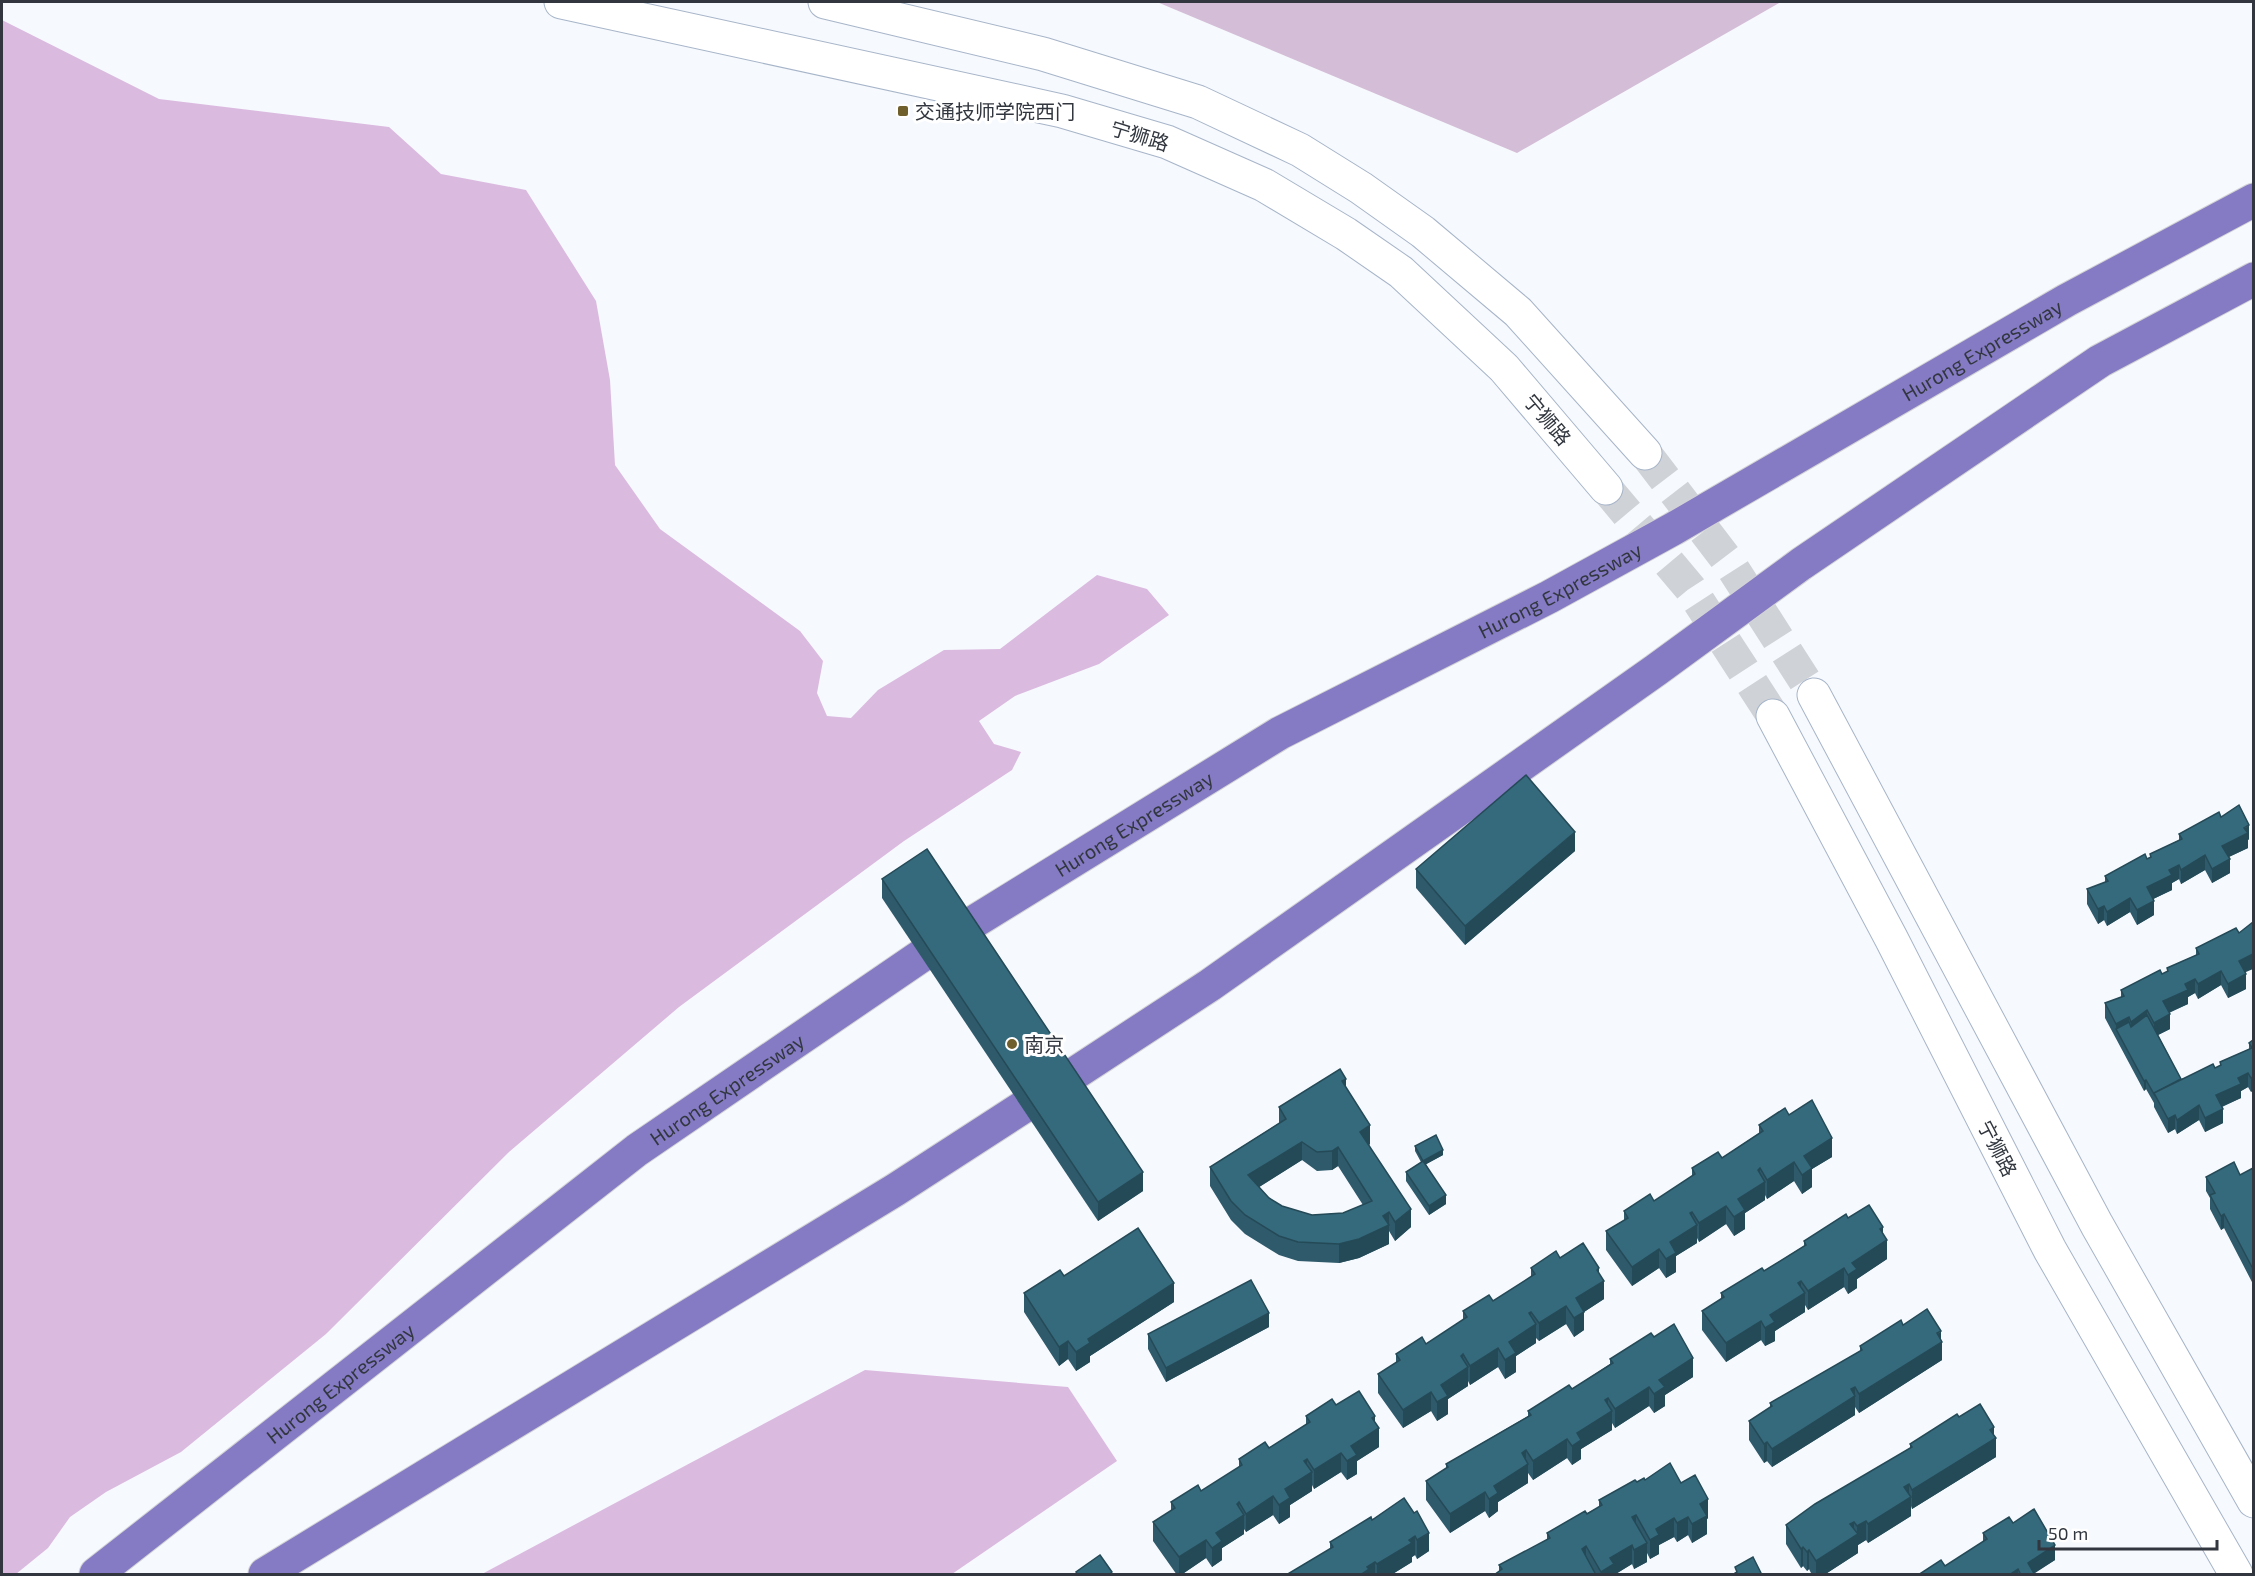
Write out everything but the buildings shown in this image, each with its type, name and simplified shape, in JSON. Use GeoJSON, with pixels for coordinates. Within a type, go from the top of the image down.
{"type":"FeatureCollection","features":[{"type":"Feature","properties":{"kind":"highway","name":"Hurong Expressway"},"geometry":{"type":"LineString","coordinates":[[96,1575],[637,1150],[943,941],[1280,733],[1549,597],[1673,529],[2067,300],[2253,200]]}},
{"type":"Feature","properties":{"kind":"highway"},"geometry":{"type":"LineString","coordinates":[[265,1575],[895,1190],[1058,1085],[1210,985],[1637,684],[1801,564],[2091,368],[2253,279]]}},
{"type":"Feature","properties":{"kind":"main road","name":"宁狮路"},"geometry":{"type":"LineString","coordinates":[[561,2],[1062,111],[1167,142],[1264,185],[1346,234],[1401,272],[1504,368],[1606,488]]}},
{"type":"Feature","properties":{"kind":"main road"},"geometry":{"type":"LineString","coordinates":[[825,2],[1044,54],[1187,98],[1300,150],[1361,188],[1423,232],[1518,312],[1645,453]]}},
{"type":"Feature","properties":{"kind":"main road"},"geometry":{"type":"LineString","coordinates":[[1814,696],[2097,1225],[2253,1501]]}},
{"type":"Feature","properties":{"kind":"main road","name":"宁狮路"},"geometry":{"type":"LineString","coordinates":[[1773,716],[1897,948],[2050,1250],[2236,1575]]}},
{"type":"Feature","properties":{"kind":"shaded area"},"geometry":{"type":"Polygon","coordinates":[[[1157,2],[1781,2],[1517,153],[1157,2]]]}},
{"type":"Feature","properties":{"kind":"shaded area"},"geometry":{"type":"Polygon","coordinates":[[[2,20],[159,99],[389,127],[441,174],[526,190],[596,301],[610,380],[615,465],[660,529],[800,631],[823,661],[817,693],[827,716],[851,718],[878,690],[944,650],[1000,649],[1097,575],[1147,589],[1169,615],[1099,664],[1015,696],[979,721],[994,744],[1021,752],[1012,770],[904,841],[679,1007],[509,1152],[326,1334],[181,1452],[106,1492],[70,1517],[48,1548],[16,1574],[2,1574],[2,20]]]}},
{"type":"Feature","properties":{"kind":"shaded area"},"geometry":{"type":"Polygon","coordinates":[[[865,1370],[1068,1387],[1117,1461],[952,1574],[482,1574],[865,1370]]]}},
{"type":"Feature","properties":{"kind":"tunnel"},"geometry":{"type":"LineString","coordinates":[[1645,453],[1730,564],[1814,695]]}},
{"type":"Feature","properties":{"kind":"tunnel"},"geometry":{"type":"LineString","coordinates":[[1606,488],[1690,588],[1773,716]]}},
{"type":"Feature","properties":{"kind":"place","name":"交通技师学院西门"},"geometry":{"type":"Point","coordinates":[903,111]}},
{"type":"Feature","properties":{"kind":"place","name":"南京"},"geometry":{"type":"Point","coordinates":[1012,1044]}}]}
